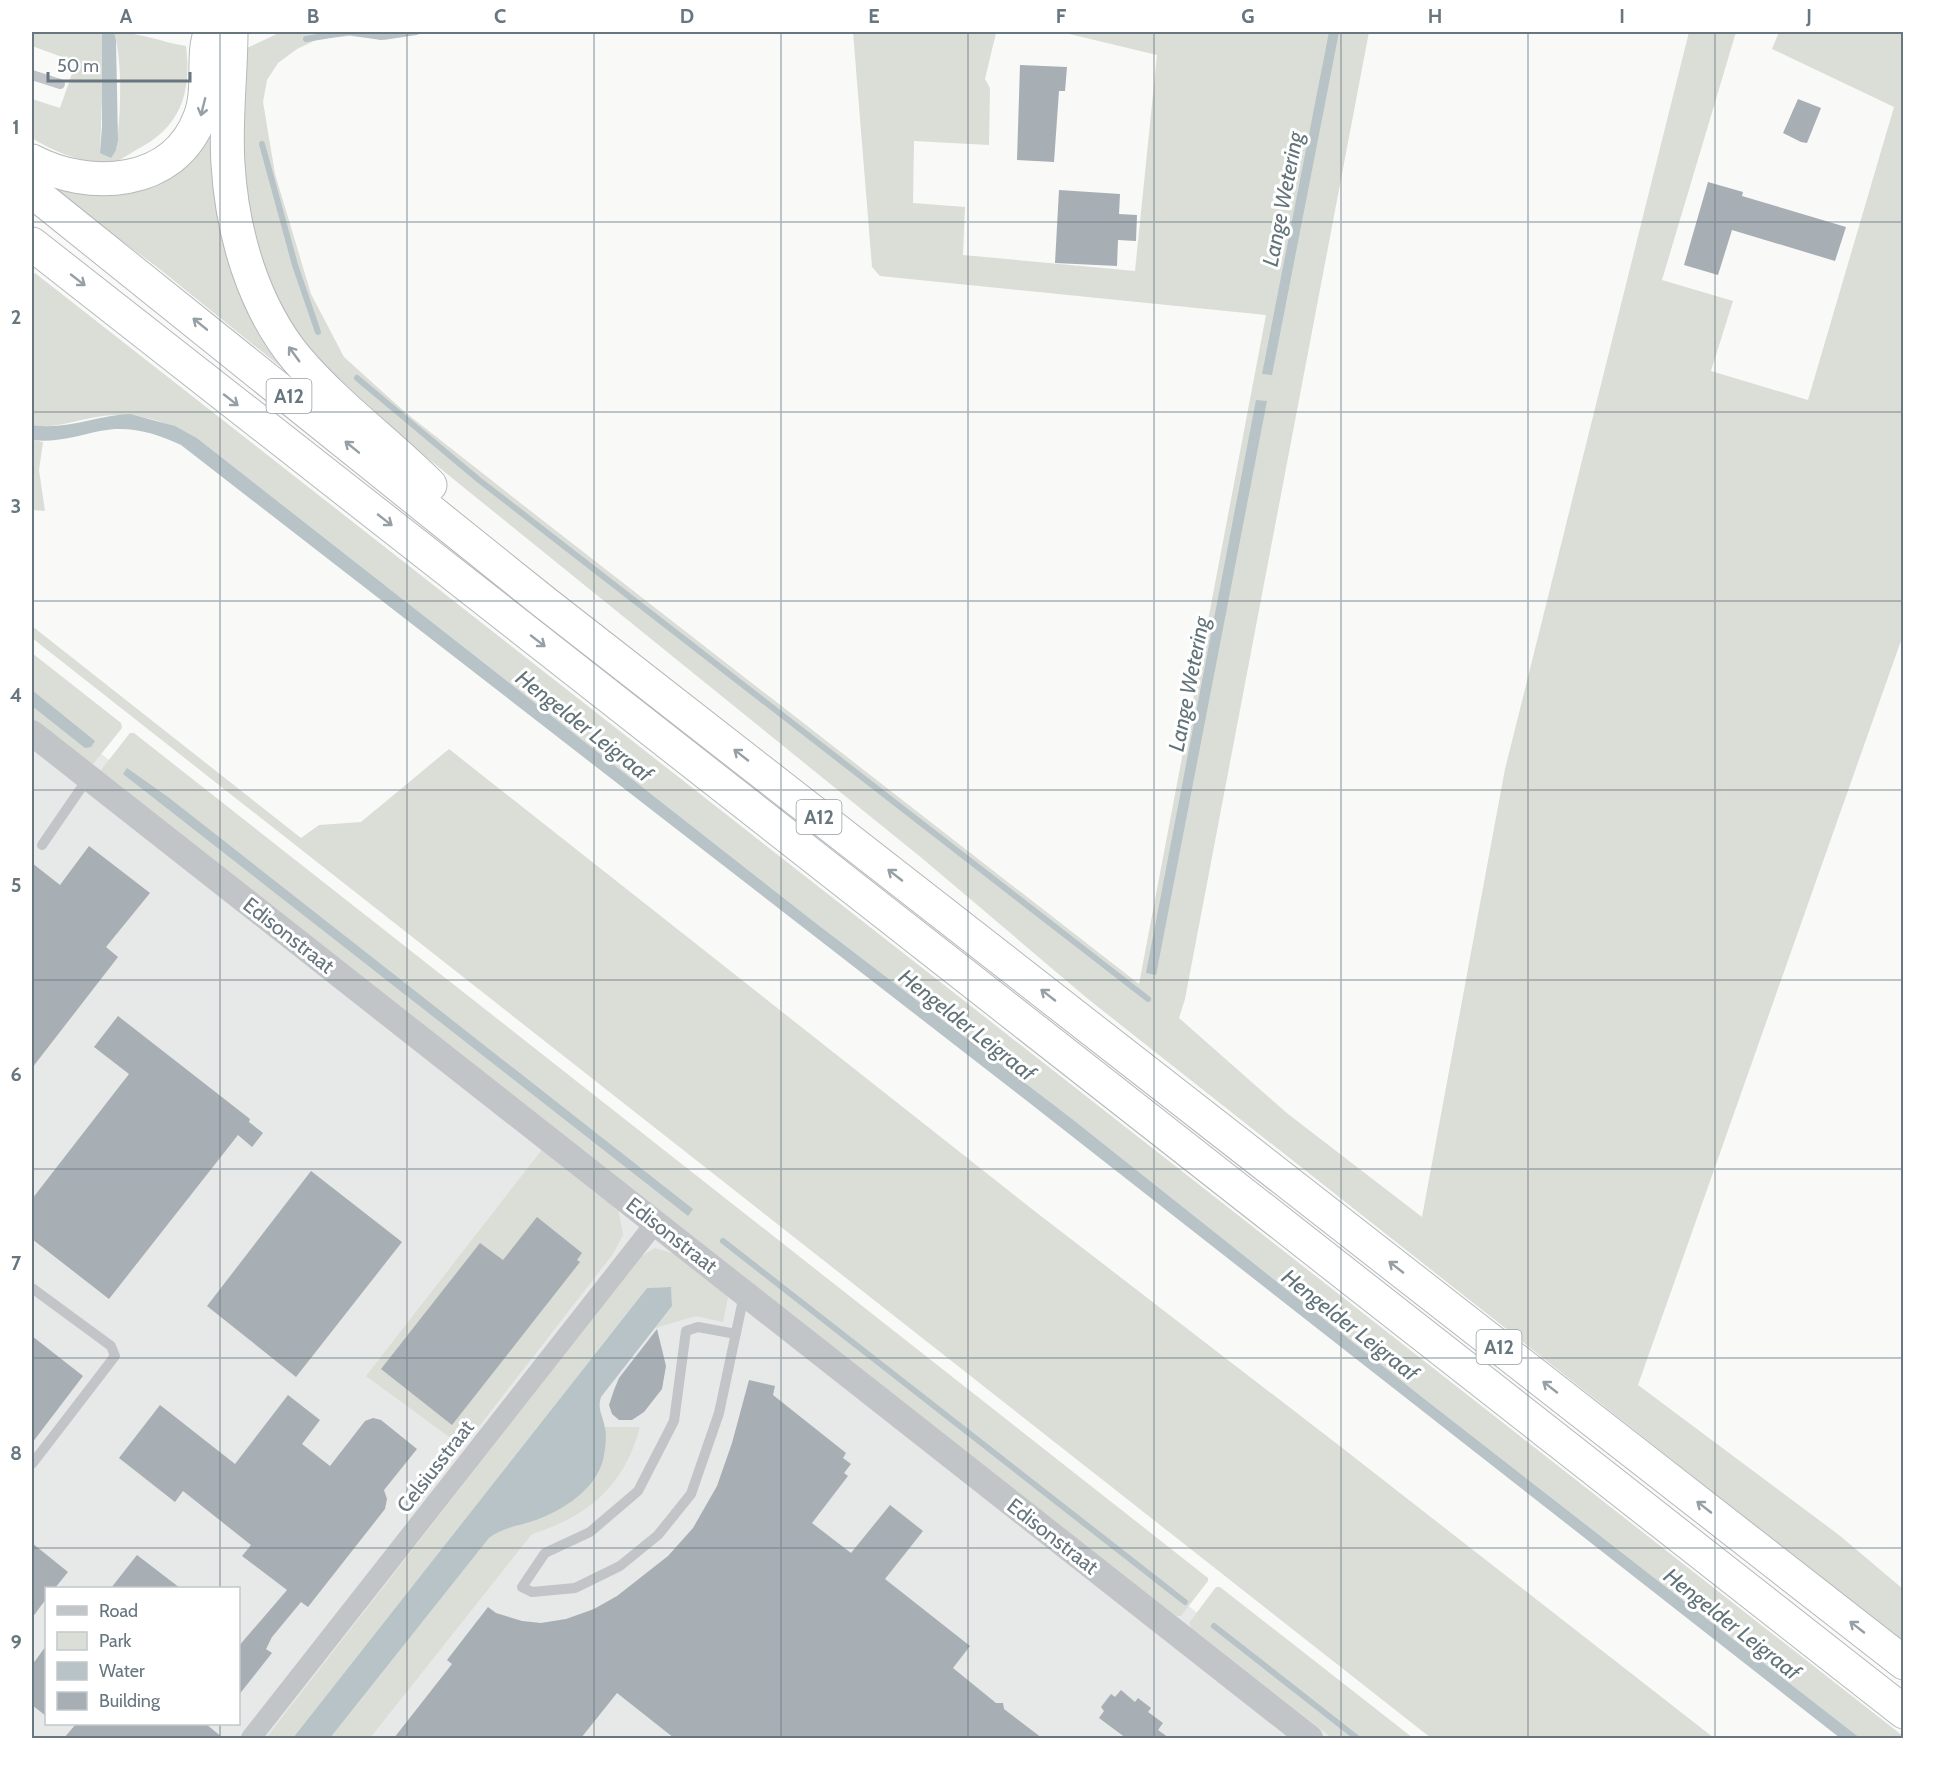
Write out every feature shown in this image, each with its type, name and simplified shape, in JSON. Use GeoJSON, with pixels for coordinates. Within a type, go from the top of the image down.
{"type":"FeatureCollection","features":[{"type":"Feature","properties":{"kind":"highway","name":"A12"},"geometry":{"type":"LineString","coordinates":[[32,161],[50,171],[92,178],[123,180],[155,168],[179,151],[200,118],[208,87],[209,35]]}},
{"type":"Feature","properties":{"kind":"highway","name":"A12"},"geometry":{"type":"LineString","coordinates":[[209,35],[233,215],[258,294],[274,324],[296,358],[331,396],[409,464],[544,602]]}},
{"type":"Feature","properties":{"kind":"highway","name":"A12"},"geometry":{"type":"LineString","coordinates":[[32,191],[544,602],[1904,1663]]}},
{"type":"Feature","properties":{"kind":"highway","name":"A12"},"geometry":{"type":"LineString","coordinates":[[32,244],[1904,1712]]}},
{"type":"Feature","properties":{"kind":"street","name":"Edisonstraat"},"geometry":{"type":"LineString","coordinates":[[32,733],[657,1222],[1310,1738]]}},
{"type":"Feature","properties":{"kind":"street","name":"Celsiusstraat"},"geometry":{"type":"LineString","coordinates":[[251,1738],[657,1222]]}},
{"type":"Feature","properties":{"kind":"lane"},"geometry":{"type":"LineString","coordinates":[[32,75],[60,84]]}},
{"type":"Feature","properties":{"kind":"lane"},"geometry":{"type":"LineString","coordinates":[[42,845],[88,778]]}},
{"type":"Feature","properties":{"kind":"lane"},"geometry":{"type":"LineString","coordinates":[[32,1288],[111,1346],[115,1356],[32,1464]]}},
{"type":"Feature","properties":{"kind":"lane"},"geometry":{"type":"LineString","coordinates":[[736,1334],[699,1327],[686,1331],[674,1421],[638,1491],[590,1532],[545,1553],[522,1587],[532,1592],[575,1588],[620,1566],[658,1535],[691,1494],[720,1413],[745,1292]]}},
{"type":"Feature","properties":{"kind":"shaded area"},"geometry":{"type":"Polygon","coordinates":[[[32,698],[1357,1738],[35,1738],[32,1736],[32,698]]]}},
{"type":"Feature","properties":{"kind":"green space"},"geometry":{"type":"Polygon","coordinates":[[[32,32],[102,32],[100,153],[116,150],[118,136],[120,74],[114,32],[186,46],[187,79],[180,108],[163,131],[151,141],[117,161],[90,161],[50,148],[32,138],[32,99],[60,108],[75,65],[73,61],[32,46],[32,32]]]}},
{"type":"Feature","properties":{"kind":"green space"},"geometry":{"type":"Polygon","coordinates":[[[281,32],[433,32],[385,40],[350,36],[318,39],[297,49],[278,63],[267,80],[263,102],[275,174],[311,294],[344,357],[406,413],[1139,984],[1266,315],[880,276],[872,267],[853,32],[1007,32],[996,33],[985,79],[990,88],[989,145],[914,141],[913,203],[965,207],[963,255],[1135,271],[1157,55],[1061,32],[1369,32],[1185,999],[1179,1018],[1288,1114],[1422,1217],[1505,769],[1689,32],[1736,32],[1662,280],[1733,301],[1711,371],[1808,400],[1894,107],[1772,49],[1779,32],[1903,32],[1903,635],[1638,1385],[1839,1535],[1903,1589],[1903,1642],[1088,999],[923,859],[352,397],[303,343],[279,302],[260,252],[246,200],[240,140],[247,48],[281,32]]]}},
{"type":"Feature","properties":{"kind":"green space"},"geometry":{"type":"Polygon","coordinates":[[[211,112],[220,160],[313,393],[157,267],[35,177],[121,187],[211,112]]]}},
{"type":"Feature","properties":{"kind":"green space"},"geometry":{"type":"Polygon","coordinates":[[[35,273],[1903,1738],[1860,1738],[1422,1397],[1071,1118],[817,924],[197,438],[159,421],[132,416],[105,416],[54,426],[32,425],[32,277],[35,273]]]}},
{"type":"Feature","properties":{"kind":"green space"},"geometry":{"type":"Polygon","coordinates":[[[32,440],[43,442],[39,470],[45,511],[32,510],[32,440]]]}},
{"type":"Feature","properties":{"kind":"green space"},"geometry":{"type":"Polygon","coordinates":[[[32,626],[301,838],[319,825],[361,822],[449,749],[1037,1213],[1714,1738],[1431,1738],[32,638],[32,626]]]}},
{"type":"Feature","properties":{"kind":"green space"},"geometry":{"type":"Polygon","coordinates":[[[32,653],[121,723],[122,728],[93,764],[89,765],[32,720],[32,653]]]}},
{"type":"Feature","properties":{"kind":"green space"},"geometry":{"type":"Polygon","coordinates":[[[130,733],[134,733],[1208,1578],[1181,1616],[1176,1616],[101,774],[101,770],[130,733]]]}},
{"type":"Feature","properties":{"kind":"green space"},"geometry":{"type":"Polygon","coordinates":[[[544,1147],[617,1203],[623,1235],[613,1254],[463,1447],[366,1376],[544,1147]]]}},
{"type":"Feature","properties":{"kind":"green space"},"geometry":{"type":"Polygon","coordinates":[[[655,1248],[675,1254],[728,1297],[723,1322],[696,1316],[655,1328],[672,1306],[671,1287],[647,1288],[293,1738],[266,1738],[640,1257],[655,1248]]]}},
{"type":"Feature","properties":{"kind":"green space"},"geometry":{"type":"Polygon","coordinates":[[[605,1427],[640,1427],[633,1448],[614,1482],[587,1508],[552,1527],[532,1534],[370,1738],[330,1738],[489,1538],[498,1531],[537,1519],[604,1448],[605,1427]]]}},
{"type":"Feature","properties":{"kind":"green space"},"geometry":{"type":"Polygon","coordinates":[[[1216,1587],[1220,1587],[1413,1738],[1332,1738],[1191,1628],[1189,1623],[1216,1587]]]}},
{"type":"Feature","properties":{"kind":"water"},"geometry":{"type":"Polygon","coordinates":[[[102,32],[114,32],[116,40],[118,140],[111,158],[100,153],[102,32]]]}},
{"type":"Feature","properties":{"kind":"water"},"geometry":{"type":"Polygon","coordinates":[[[1329,32],[1339,32],[1272,375],[1262,374],[1329,32]]]}},
{"type":"Feature","properties":{"kind":"water"},"geometry":{"type":"Polygon","coordinates":[[[1256,400],[1267,401],[1156,975],[1146,973],[1256,400]]]}},
{"type":"Feature","properties":{"kind":"water"},"geometry":{"type":"Polygon","coordinates":[[[130,414],[175,426],[197,438],[817,924],[1071,1118],[1422,1397],[1860,1738],[1840,1738],[1027,1101],[181,445],[152,434],[121,429],[58,440],[32,440],[32,425],[56,426],[130,414]]]}},
{"type":"Feature","properties":{"kind":"water"},"geometry":{"type":"Polygon","coordinates":[[[32,690],[95,741],[91,747],[85,748],[32,706],[32,690]]]}},
{"type":"Feature","properties":{"kind":"water"},"geometry":{"type":"Polygon","coordinates":[[[127,768],[168,797],[693,1209],[688,1216],[123,774],[127,768]]]}},
{"type":"Feature","properties":{"kind":"water"},"geometry":{"type":"Polygon","coordinates":[[[671,1287],[672,1306],[601,1397],[600,1409],[606,1444],[603,1460],[593,1481],[577,1498],[557,1511],[506,1529],[489,1538],[330,1738],[293,1738],[647,1288],[671,1287]]]}},
{"type":"Feature","properties":{"kind":"building"},"geometry":{"type":"Polygon","coordinates":[[[1020,65],[1067,67],[1065,91],[1059,91],[1054,162],[1017,160],[1020,65]]]}},
{"type":"Feature","properties":{"kind":"building"},"geometry":{"type":"Polygon","coordinates":[[[1798,99],[1821,108],[1807,143],[1783,133],[1798,99]]]}},
{"type":"Feature","properties":{"kind":"building"},"geometry":{"type":"Polygon","coordinates":[[[1708,182],[1743,192],[1742,196],[1846,227],[1835,261],[1732,230],[1718,275],[1684,265],[1708,182]]]}},
{"type":"Feature","properties":{"kind":"building"},"geometry":{"type":"Polygon","coordinates":[[[1059,190],[1120,194],[1119,214],[1137,215],[1136,241],[1118,240],[1117,266],[1055,263],[1059,190]]]}},
{"type":"Feature","properties":{"kind":"building"},"geometry":{"type":"Polygon","coordinates":[[[89,846],[150,893],[106,947],[118,957],[32,1068],[32,863],[60,885],[89,846]]]}},
{"type":"Feature","properties":{"kind":"building"},"geometry":{"type":"Polygon","coordinates":[[[118,1016],[250,1119],[249,1122],[263,1133],[252,1147],[238,1135],[109,1299],[32,1239],[32,1199],[129,1074],[94,1047],[118,1016]]]}},
{"type":"Feature","properties":{"kind":"building"},"geometry":{"type":"Polygon","coordinates":[[[311,1171],[402,1242],[296,1377],[207,1306],[311,1171]]]}},
{"type":"Feature","properties":{"kind":"building"},"geometry":{"type":"Polygon","coordinates":[[[537,1217],[582,1253],[577,1260],[580,1262],[452,1425],[381,1369],[480,1243],[503,1260],[537,1217]]]}},
{"type":"Feature","properties":{"kind":"building"},"geometry":{"type":"Polygon","coordinates":[[[657,1329],[666,1366],[662,1389],[644,1412],[632,1420],[619,1420],[612,1414],[609,1405],[619,1378],[657,1329]]]}},
{"type":"Feature","properties":{"kind":"building"},"geometry":{"type":"Polygon","coordinates":[[[32,1336],[83,1376],[32,1443],[32,1336]]]}},
{"type":"Feature","properties":{"kind":"building"},"geometry":{"type":"Polygon","coordinates":[[[749,1380],[775,1386],[773,1395],[846,1453],[843,1458],[851,1464],[844,1473],[848,1476],[812,1523],[851,1553],[890,1505],[923,1531],[885,1579],[970,1646],[953,1668],[996,1703],[1003,1703],[1004,1709],[1042,1738],[674,1738],[617,1693],[581,1738],[394,1738],[452,1664],[447,1660],[488,1607],[496,1613],[522,1621],[541,1623],[566,1619],[594,1609],[617,1596],[668,1556],[693,1528],[717,1486],[732,1443],[749,1380]]]}},
{"type":"Feature","properties":{"kind":"building"},"geometry":{"type":"Polygon","coordinates":[[[288,1395],[320,1420],[302,1444],[330,1466],[365,1421],[373,1418],[381,1420],[417,1449],[384,1490],[387,1499],[385,1509],[308,1607],[301,1602],[272,1637],[266,1649],[272,1653],[240,1693],[240,1645],[287,1590],[242,1556],[251,1545],[183,1491],[175,1502],[119,1458],[160,1405],[235,1464],[288,1395]]]}},
{"type":"Feature","properties":{"kind":"building"},"geometry":{"type":"Polygon","coordinates":[[[32,1543],[68,1572],[56,1587],[45,1587],[45,1600],[32,1618],[32,1543]]]}},
{"type":"Feature","properties":{"kind":"building"},"geometry":{"type":"Polygon","coordinates":[[[137,1555],[179,1587],[112,1587],[137,1555]]]}},
{"type":"Feature","properties":{"kind":"building"},"geometry":{"type":"Polygon","coordinates":[[[45,1647],[45,1715],[32,1705],[32,1665],[45,1647]]]}},
{"type":"Feature","properties":{"kind":"building"},"geometry":{"type":"Polygon","coordinates":[[[1121,1690],[1135,1702],[1138,1698],[1151,1708],[1148,1712],[1163,1723],[1158,1730],[1169,1738],[1126,1738],[1099,1718],[1104,1711],[1101,1707],[1111,1694],[1115,1697],[1121,1690]]]}},
{"type":"Feature","properties":{"kind":"building"},"geometry":{"type":"Polygon","coordinates":[[[75,1725],[207,1725],[223,1738],[64,1738],[75,1725]]]}},
{"type":"Feature","properties":{"kind":"waterway"},"geometry":{"type":"LineString","coordinates":[[306,39],[349,32],[381,37],[416,32]]}},
{"type":"Feature","properties":{"kind":"waterway"},"geometry":{"type":"LineString","coordinates":[[262,144],[295,265],[318,332]]}},
{"type":"Feature","properties":{"kind":"waterway"},"geometry":{"type":"LineString","coordinates":[[357,378],[479,480],[1148,999]]}},
{"type":"Feature","properties":{"kind":"waterway"},"geometry":{"type":"LineString","coordinates":[[723,1241],[1185,1602]]}},
{"type":"Feature","properties":{"kind":"waterway"},"geometry":{"type":"LineString","coordinates":[[1214,1626],[1357,1738]]}},
{"type":"Feature","properties":{"kind":"water label","name":"Lange Wetering"},"geometry":{"type":"Point","coordinates":[1283,199]}},
{"type":"Feature","properties":{"kind":"water label","name":"Lange Wetering"},"geometry":{"type":"Point","coordinates":[1189,684]}},
{"type":"Feature","properties":{"kind":"water label","name":"Hengelder Leigraaf"},"geometry":{"type":"Point","coordinates":[584,726]}},
{"type":"Feature","properties":{"kind":"water label","name":"Hengelder Leigraaf"},"geometry":{"type":"Point","coordinates":[967,1025]}},
{"type":"Feature","properties":{"kind":"water label","name":"Hengelder Leigraaf"},"geometry":{"type":"Point","coordinates":[1350,1325]}},
{"type":"Feature","properties":{"kind":"water label","name":"Hengelder Leigraaf"},"geometry":{"type":"Point","coordinates":[1732,1624]}}]}
